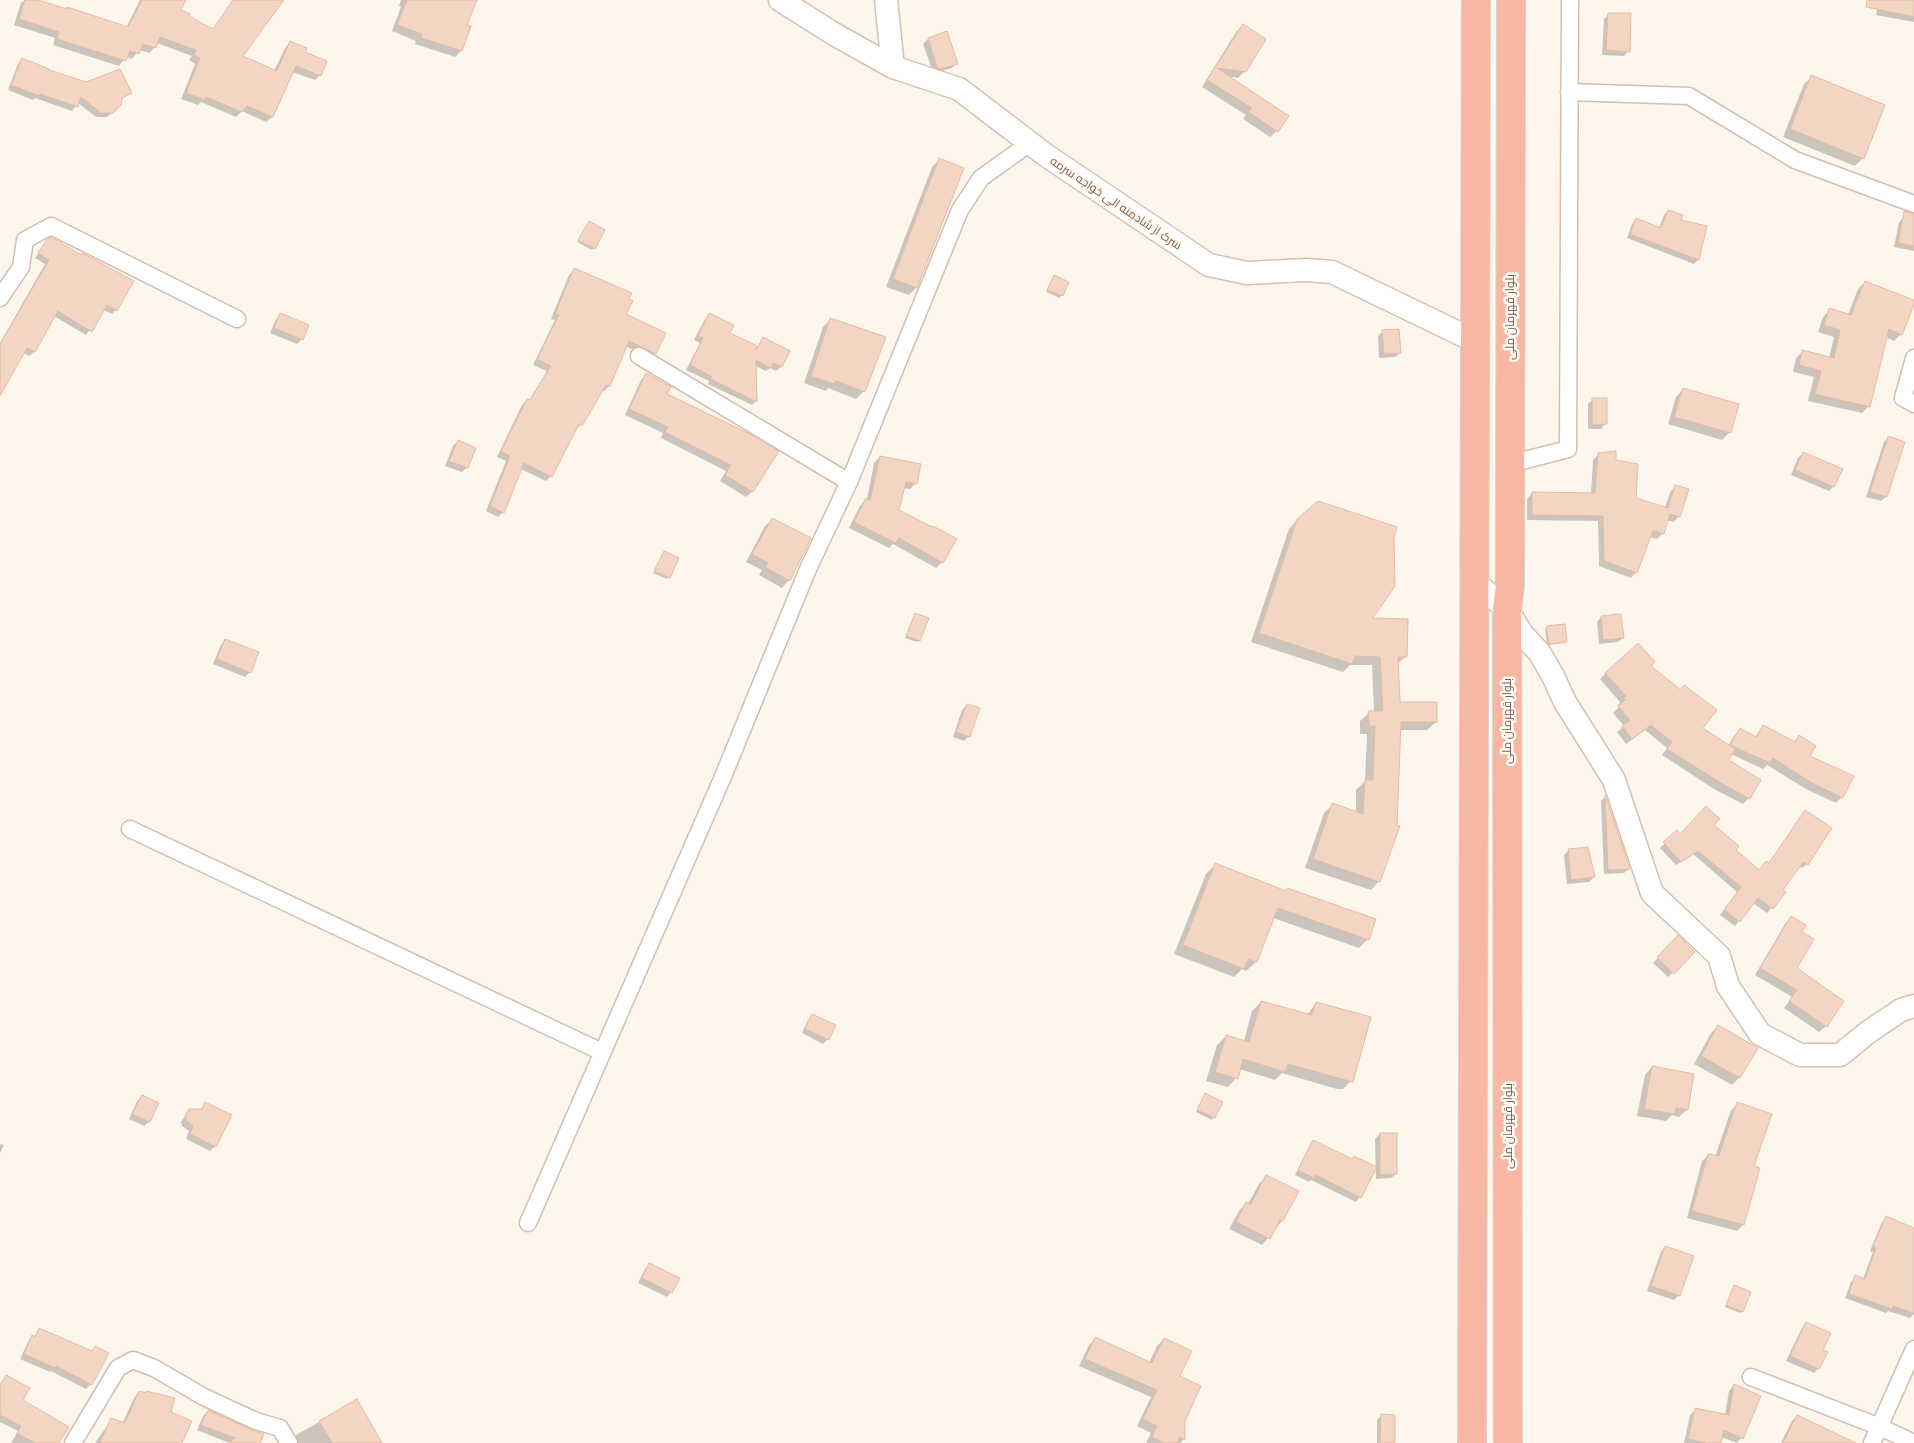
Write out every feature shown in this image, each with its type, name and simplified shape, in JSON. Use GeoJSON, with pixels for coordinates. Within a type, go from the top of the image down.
{"type":"FeatureCollection","features":[{"type":"Feature","properties":{"kind":"highway"},"geometry":{"type":"LineString","coordinates":[[1472,1443],[1476,0]]}},
{"type":"Feature","properties":{"kind":"highway","name":"بلوار قهرمان ملی"},"geometry":{"type":"LineString","coordinates":[[1508,1443],[1507,610],[1510,585],[1510,0]]}},
{"type":"Feature","properties":{"kind":"street","name":"سرک از شادمنه الی خواجه سرمه"},"geometry":{"type":"LineString","coordinates":[[780,0],[834,34],[893,67],[959,89],[1030,143],[1209,265],[1247,273],[1306,270],[1332,272],[1475,341]]}},
{"type":"Feature","properties":{"kind":"street"},"geometry":{"type":"LineString","coordinates":[[886,0],[893,67]]}},
{"type":"Feature","properties":{"kind":"street"},"geometry":{"type":"LineString","coordinates":[[1510,464],[1568,449],[1570,0]]}},
{"type":"Feature","properties":{"kind":"street"},"geometry":{"type":"LineString","coordinates":[[1569,92],[1689,96],[1795,160],[1914,204]]}},
{"type":"Feature","properties":{"kind":"street"},"geometry":{"type":"LineString","coordinates":[[528,1223],[722,779],[808,569],[849,482],[960,210],[981,178],[1030,143]]}},
{"type":"Feature","properties":{"kind":"street"},"geometry":{"type":"LineString","coordinates":[[0,298],[21,267],[25,240],[51,226],[237,319]]}},
{"type":"Feature","properties":{"kind":"street"},"geometry":{"type":"LineString","coordinates":[[639,356],[849,482]]}},
{"type":"Feature","properties":{"kind":"street"},"geometry":{"type":"LineString","coordinates":[[1914,358],[1903,398],[1914,404]]}},
{"type":"Feature","properties":{"kind":"street"},"geometry":{"type":"LineString","coordinates":[[1474,582],[1507,610],[1522,634],[1539,652],[1553,676],[1564,702],[1614,780],[1652,893],[1719,956],[1728,986],[1760,1034],[1800,1055],[1840,1055],[1867,1033],[1901,1010],[1914,1006]]}},
{"type":"Feature","properties":{"kind":"street"},"geometry":{"type":"LineString","coordinates":[[130,829],[602,1052]]}},
{"type":"Feature","properties":{"kind":"street"},"geometry":{"type":"LineString","coordinates":[[1872,1443],[1914,1349]]}},
{"type":"Feature","properties":{"kind":"street"},"geometry":{"type":"LineString","coordinates":[[73,1443],[118,1368],[133,1360],[154,1368],[204,1397],[256,1421],[280,1428],[289,1443]]}},
{"type":"Feature","properties":{"kind":"street"},"geometry":{"type":"LineString","coordinates":[[1751,1376],[1880,1427],[1914,1443]]}},
{"type":"Feature","properties":{"kind":"building"},"geometry":{"type":"Polygon","coordinates":[[[25,0],[38,0],[67,9],[67,7],[128,27],[142,0],[186,0],[181,10],[213,29],[233,0],[284,0],[243,56],[277,71],[290,41],[307,48],[305,52],[327,61],[321,76],[296,66],[273,117],[247,106],[242,112],[206,97],[205,100],[186,93],[200,58],[194,55],[196,50],[160,37],[156,48],[143,44],[139,54],[130,51],[126,61],[57,39],[59,32],[19,19],[25,0]]]}},
{"type":"Feature","properties":{"kind":"building"},"geometry":{"type":"Polygon","coordinates":[[[407,0],[477,0],[467,25],[471,26],[462,51],[421,38],[422,34],[397,25],[407,0]]]}},
{"type":"Feature","properties":{"kind":"building"},"geometry":{"type":"Polygon","coordinates":[[[1867,0],[1914,0],[1914,17],[1866,7],[1867,0]]]}},
{"type":"Feature","properties":{"kind":"building"},"geometry":{"type":"Polygon","coordinates":[[[1608,13],[1631,13],[1630,52],[1606,50],[1608,13]]]}},
{"type":"Feature","properties":{"kind":"building"},"geometry":{"type":"Polygon","coordinates":[[[1243,24],[1266,39],[1246,72],[1217,68],[1289,116],[1278,132],[1249,112],[1252,108],[1207,80],[1243,24]]]}},
{"type":"Feature","properties":{"kind":"building"},"geometry":{"type":"Polygon","coordinates":[[[947,31],[958,64],[941,69],[937,68],[928,38],[947,31]]]}},
{"type":"Feature","properties":{"kind":"building"},"geometry":{"type":"Polygon","coordinates":[[[22,58],[49,70],[86,82],[120,69],[132,93],[122,98],[121,105],[113,113],[101,113],[81,97],[78,107],[40,94],[39,96],[11,85],[22,58]]]}},
{"type":"Feature","properties":{"kind":"building"},"geometry":{"type":"Polygon","coordinates":[[[1811,75],[1885,105],[1864,159],[1790,129],[1811,75]]]}},
{"type":"Feature","properties":{"kind":"building"},"geometry":{"type":"Polygon","coordinates":[[[939,158],[964,168],[917,288],[893,279],[939,158]]]}},
{"type":"Feature","properties":{"kind":"building"},"geometry":{"type":"Polygon","coordinates":[[[1668,210],[1683,215],[1681,220],[1707,226],[1699,260],[1630,234],[1636,218],[1661,228],[1668,210]]]}},
{"type":"Feature","properties":{"kind":"building"},"geometry":{"type":"Polygon","coordinates":[[[1904,211],[1914,214],[1914,246],[1898,243],[1904,211]]]}},
{"type":"Feature","properties":{"kind":"building"},"geometry":{"type":"Polygon","coordinates":[[[589,221],[605,230],[595,249],[578,240],[589,221]]]}},
{"type":"Feature","properties":{"kind":"building"},"geometry":{"type":"Polygon","coordinates":[[[51,237],[81,255],[82,253],[134,281],[117,311],[107,305],[92,332],[58,311],[35,352],[27,348],[0,396],[0,344],[49,260],[38,253],[51,237]]]}},
{"type":"Feature","properties":{"kind":"building"},"geometry":{"type":"Polygon","coordinates":[[[574,268],[632,293],[629,299],[633,301],[626,314],[666,333],[656,354],[629,341],[610,386],[606,385],[582,426],[579,424],[552,477],[524,463],[504,513],[490,506],[510,456],[501,451],[527,399],[530,400],[551,366],[537,359],[559,315],[555,314],[574,268]]]}},
{"type":"Feature","properties":{"kind":"building"},"geometry":{"type":"Polygon","coordinates":[[[1054,275],[1069,282],[1063,296],[1047,290],[1054,275]]]}},
{"type":"Feature","properties":{"kind":"building"},"geometry":{"type":"Polygon","coordinates":[[[1865,281],[1914,300],[1914,305],[1902,335],[1889,329],[1870,407],[1815,394],[1821,371],[1799,365],[1802,350],[1834,358],[1840,330],[1824,325],[1829,308],[1851,315],[1865,281]]]}},
{"type":"Feature","properties":{"kind":"building"},"geometry":{"type":"Polygon","coordinates":[[[280,313],[309,325],[303,340],[274,328],[280,313]]]}},
{"type":"Feature","properties":{"kind":"building"},"geometry":{"type":"Polygon","coordinates":[[[709,313],[734,325],[730,333],[756,345],[756,350],[763,337],[790,351],[782,367],[773,363],[771,368],[756,360],[757,402],[711,379],[712,377],[690,365],[703,338],[698,336],[709,313]]]}},
{"type":"Feature","properties":{"kind":"building"},"geometry":{"type":"Polygon","coordinates":[[[830,318],[886,337],[865,392],[836,381],[834,384],[811,376],[830,318]]]}},
{"type":"Feature","properties":{"kind":"building"},"geometry":{"type":"Polygon","coordinates":[[[1399,329],[1401,353],[1384,354],[1382,330],[1399,329]]]}},
{"type":"Feature","properties":{"kind":"building"},"geometry":{"type":"Polygon","coordinates":[[[646,373],[671,387],[667,394],[750,434],[779,451],[753,492],[725,475],[731,465],[665,432],[668,427],[629,409],[646,373]]]}},
{"type":"Feature","properties":{"kind":"building"},"geometry":{"type":"Polygon","coordinates":[[[1683,388],[1739,404],[1731,433],[1674,417],[1683,388]]]}},
{"type":"Feature","properties":{"kind":"building"},"geometry":{"type":"Polygon","coordinates":[[[1592,398],[1607,398],[1607,424],[1592,425],[1592,398]]]}},
{"type":"Feature","properties":{"kind":"building"},"geometry":{"type":"Polygon","coordinates":[[[1888,436],[1905,442],[1887,497],[1870,492],[1888,436]]]}},
{"type":"Feature","properties":{"kind":"building"},"geometry":{"type":"Polygon","coordinates":[[[458,440],[476,448],[468,468],[449,461],[458,440]]]}},
{"type":"Feature","properties":{"kind":"building"},"geometry":{"type":"Polygon","coordinates":[[[1616,451],[1616,460],[1638,464],[1636,498],[1668,508],[1675,485],[1689,489],[1680,517],[1670,514],[1664,534],[1653,531],[1637,573],[1604,561],[1603,516],[1532,515],[1532,492],[1595,493],[1598,453],[1616,451]]]}},
{"type":"Feature","properties":{"kind":"building"},"geometry":{"type":"Polygon","coordinates":[[[1803,452],[1843,469],[1834,487],[1795,470],[1803,452]]]}},
{"type":"Feature","properties":{"kind":"building"},"geometry":{"type":"Polygon","coordinates":[[[880,456],[921,464],[917,484],[906,482],[899,510],[957,539],[943,563],[899,538],[896,543],[854,522],[866,498],[870,500],[880,456]]]}},
{"type":"Feature","properties":{"kind":"building"},"geometry":{"type":"Polygon","coordinates":[[[1318,501],[1397,527],[1394,538],[1395,586],[1373,618],[1408,619],[1407,657],[1398,657],[1400,702],[1437,702],[1437,722],[1401,722],[1397,825],[1400,826],[1380,882],[1313,859],[1332,803],[1363,814],[1365,780],[1373,780],[1375,726],[1369,726],[1368,711],[1383,711],[1380,657],[1355,656],[1352,664],[1259,633],[1297,519],[1318,501]]]}},
{"type":"Feature","properties":{"kind":"building"},"geometry":{"type":"Polygon","coordinates":[[[772,518],[811,538],[790,581],[765,567],[768,563],[752,554],[772,518]]]}},
{"type":"Feature","properties":{"kind":"building"},"geometry":{"type":"Polygon","coordinates":[[[664,551],[679,558],[670,578],[654,571],[664,551]]]}},
{"type":"Feature","properties":{"kind":"building"},"geometry":{"type":"Polygon","coordinates":[[[915,613],[929,618],[920,641],[906,636],[915,613]]]}},
{"type":"Feature","properties":{"kind":"building"},"geometry":{"type":"Polygon","coordinates":[[[1621,614],[1624,638],[1603,640],[1601,616],[1621,614]]]}},
{"type":"Feature","properties":{"kind":"building"},"geometry":{"type":"Polygon","coordinates":[[[1565,624],[1567,642],[1549,644],[1546,626],[1565,624]]]}},
{"type":"Feature","properties":{"kind":"building"},"geometry":{"type":"Polygon","coordinates":[[[225,639],[259,652],[251,673],[217,659],[225,639]]]}},
{"type":"Feature","properties":{"kind":"building"},"geometry":{"type":"Polygon","coordinates":[[[1638,643],[1655,662],[1651,666],[1681,690],[1684,685],[1717,710],[1703,728],[1735,749],[1729,760],[1761,780],[1750,799],[1667,749],[1672,742],[1651,725],[1632,739],[1622,726],[1630,720],[1618,706],[1625,700],[1623,698],[1626,696],[1605,673],[1638,643]]]}},
{"type":"Feature","properties":{"kind":"building"},"geometry":{"type":"Polygon","coordinates":[[[967,704],[980,708],[970,737],[956,732],[967,704]]]}},
{"type":"Feature","properties":{"kind":"building"},"geometry":{"type":"Polygon","coordinates":[[[1763,725],[1795,742],[1799,735],[1816,746],[1810,756],[1854,776],[1843,798],[1812,783],[1773,758],[1770,763],[1730,745],[1740,728],[1756,737],[1763,725]]]}},
{"type":"Feature","properties":{"kind":"building"},"geometry":{"type":"Polygon","coordinates":[[[1605,795],[1630,869],[1608,870],[1605,795]]]}},
{"type":"Feature","properties":{"kind":"building"},"geometry":{"type":"Polygon","coordinates":[[[1706,806],[1720,819],[1714,825],[1739,846],[1736,850],[1759,870],[1766,861],[1769,863],[1805,810],[1832,828],[1808,865],[1803,862],[1783,890],[1786,892],[1773,909],[1758,898],[1740,922],[1724,910],[1741,887],[1698,851],[1681,862],[1663,842],[1677,830],[1680,834],[1706,806]]]}},
{"type":"Feature","properties":{"kind":"building"},"geometry":{"type":"Polygon","coordinates":[[[1588,847],[1595,877],[1571,880],[1568,849],[1588,847]]]}},
{"type":"Feature","properties":{"kind":"building"},"geometry":{"type":"Polygon","coordinates":[[[1215,863],[1286,891],[1287,888],[1376,919],[1369,940],[1278,908],[1257,962],[1248,959],[1244,969],[1183,945],[1215,863]]]}},
{"type":"Feature","properties":{"kind":"building"},"geometry":{"type":"Polygon","coordinates":[[[1791,916],[1806,925],[1802,932],[1814,939],[1797,968],[1844,1001],[1827,1027],[1789,1001],[1797,990],[1760,968],[1791,916]]]}},
{"type":"Feature","properties":{"kind":"building"},"geometry":{"type":"Polygon","coordinates":[[[1678,935],[1695,952],[1674,974],[1657,957],[1678,935]]]}},
{"type":"Feature","properties":{"kind":"building"},"geometry":{"type":"Polygon","coordinates":[[[1261,1001],[1312,1015],[1316,1002],[1371,1017],[1353,1082],[1288,1064],[1285,1072],[1243,1059],[1238,1079],[1215,1072],[1226,1035],[1249,1042],[1261,1001]]]}},
{"type":"Feature","properties":{"kind":"building"},"geometry":{"type":"Polygon","coordinates":[[[812,1014],[836,1025],[829,1040],[805,1029],[812,1014]]]}},
{"type":"Feature","properties":{"kind":"building"},"geometry":{"type":"Polygon","coordinates":[[[1718,1025],[1758,1048],[1740,1078],[1701,1056],[1718,1025]]]}},
{"type":"Feature","properties":{"kind":"building"},"geometry":{"type":"Polygon","coordinates":[[[1652,1066],[1694,1074],[1688,1110],[1676,1108],[1675,1114],[1644,1109],[1652,1066]]]}},
{"type":"Feature","properties":{"kind":"building"},"geometry":{"type":"Polygon","coordinates":[[[1205,1093],[1223,1102],[1215,1118],[1197,1110],[1205,1093]]]}},
{"type":"Feature","properties":{"kind":"building"},"geometry":{"type":"Polygon","coordinates":[[[142,1095],[159,1103],[150,1122],[132,1114],[142,1095]]]}},
{"type":"Feature","properties":{"kind":"building"},"geometry":{"type":"Polygon","coordinates":[[[205,1102],[232,1115],[216,1147],[190,1134],[193,1126],[187,1121],[185,1116],[189,1109],[202,1109],[205,1102]]]}},
{"type":"Feature","properties":{"kind":"building"},"geometry":{"type":"Polygon","coordinates":[[[1737,1102],[1772,1114],[1754,1166],[1760,1168],[1744,1225],[1692,1211],[1708,1154],[1719,1156],[1737,1102]]]}},
{"type":"Feature","properties":{"kind":"building"},"geometry":{"type":"Polygon","coordinates":[[[1380,1133],[1397,1133],[1397,1174],[1380,1175],[1380,1133]]]}},
{"type":"Feature","properties":{"kind":"building"},"geometry":{"type":"Polygon","coordinates":[[[1313,1140],[1352,1159],[1354,1156],[1377,1167],[1361,1198],[1316,1175],[1314,1178],[1298,1170],[1313,1140]]]}},
{"type":"Feature","properties":{"kind":"building"},"geometry":{"type":"Polygon","coordinates":[[[1266,1175],[1299,1191],[1283,1221],[1280,1220],[1270,1239],[1236,1222],[1246,1202],[1251,1204],[1266,1175]]]}},
{"type":"Feature","properties":{"kind":"building"},"geometry":{"type":"Polygon","coordinates":[[[1886,1216],[1914,1228],[1914,1313],[1893,1306],[1892,1309],[1849,1294],[1855,1275],[1865,1279],[1876,1248],[1873,1246],[1886,1216]]]}},
{"type":"Feature","properties":{"kind":"building"},"geometry":{"type":"Polygon","coordinates":[[[1665,1246],[1694,1256],[1680,1296],[1651,1286],[1665,1246]]]}},
{"type":"Feature","properties":{"kind":"building"},"geometry":{"type":"Polygon","coordinates":[[[649,1263],[680,1278],[672,1293],[642,1278],[649,1263]]]}},
{"type":"Feature","properties":{"kind":"building"},"geometry":{"type":"Polygon","coordinates":[[[1734,1285],[1751,1292],[1743,1312],[1726,1305],[1734,1285]]]}},
{"type":"Feature","properties":{"kind":"building"},"geometry":{"type":"Polygon","coordinates":[[[1806,1322],[1831,1333],[1823,1350],[1828,1352],[1819,1369],[1790,1356],[1806,1322]]]}},
{"type":"Feature","properties":{"kind":"building"},"geometry":{"type":"Polygon","coordinates":[[[39,1328],[92,1351],[95,1346],[109,1353],[92,1385],[56,1366],[55,1368],[24,1354],[32,1335],[35,1337],[39,1328]]]}},
{"type":"Feature","properties":{"kind":"building"},"geometry":{"type":"Polygon","coordinates":[[[1095,1337],[1152,1363],[1164,1338],[1192,1351],[1180,1376],[1201,1386],[1185,1421],[1185,1440],[1180,1437],[1177,1443],[1164,1443],[1152,1437],[1157,1426],[1143,1419],[1157,1390],[1085,1359],[1095,1337]]]}},
{"type":"Feature","properties":{"kind":"building"},"geometry":{"type":"Polygon","coordinates":[[[6,1375],[30,1388],[23,1400],[69,1427],[59,1443],[35,1443],[17,1433],[21,1426],[0,1415],[0,1386],[6,1375]]]}},
{"type":"Feature","properties":{"kind":"building"},"geometry":{"type":"Polygon","coordinates":[[[1734,1384],[1761,1396],[1743,1439],[1724,1430],[1721,1443],[1706,1443],[1688,1439],[1695,1408],[1729,1415],[1734,1384]]]}},
{"type":"Feature","properties":{"kind":"building"},"geometry":{"type":"Polygon","coordinates":[[[139,1391],[175,1398],[171,1412],[192,1421],[182,1443],[100,1443],[111,1418],[125,1423],[139,1391]]]}},
{"type":"Feature","properties":{"kind":"building"},"geometry":{"type":"Polygon","coordinates":[[[357,1399],[382,1443],[332,1443],[319,1421],[357,1399]]]}},
{"type":"Feature","properties":{"kind":"building"},"geometry":{"type":"Polygon","coordinates":[[[208,1410],[264,1434],[260,1443],[229,1443],[235,1438],[201,1425],[208,1410]]]}},
{"type":"Feature","properties":{"kind":"building"},"geometry":{"type":"Polygon","coordinates":[[[1381,1414],[1395,1415],[1395,1443],[1380,1443],[1381,1414]]]}},
{"type":"Feature","properties":{"kind":"building"},"geometry":{"type":"Polygon","coordinates":[[[1797,1415],[1856,1443],[1783,1443],[1797,1415]]]}}]}
